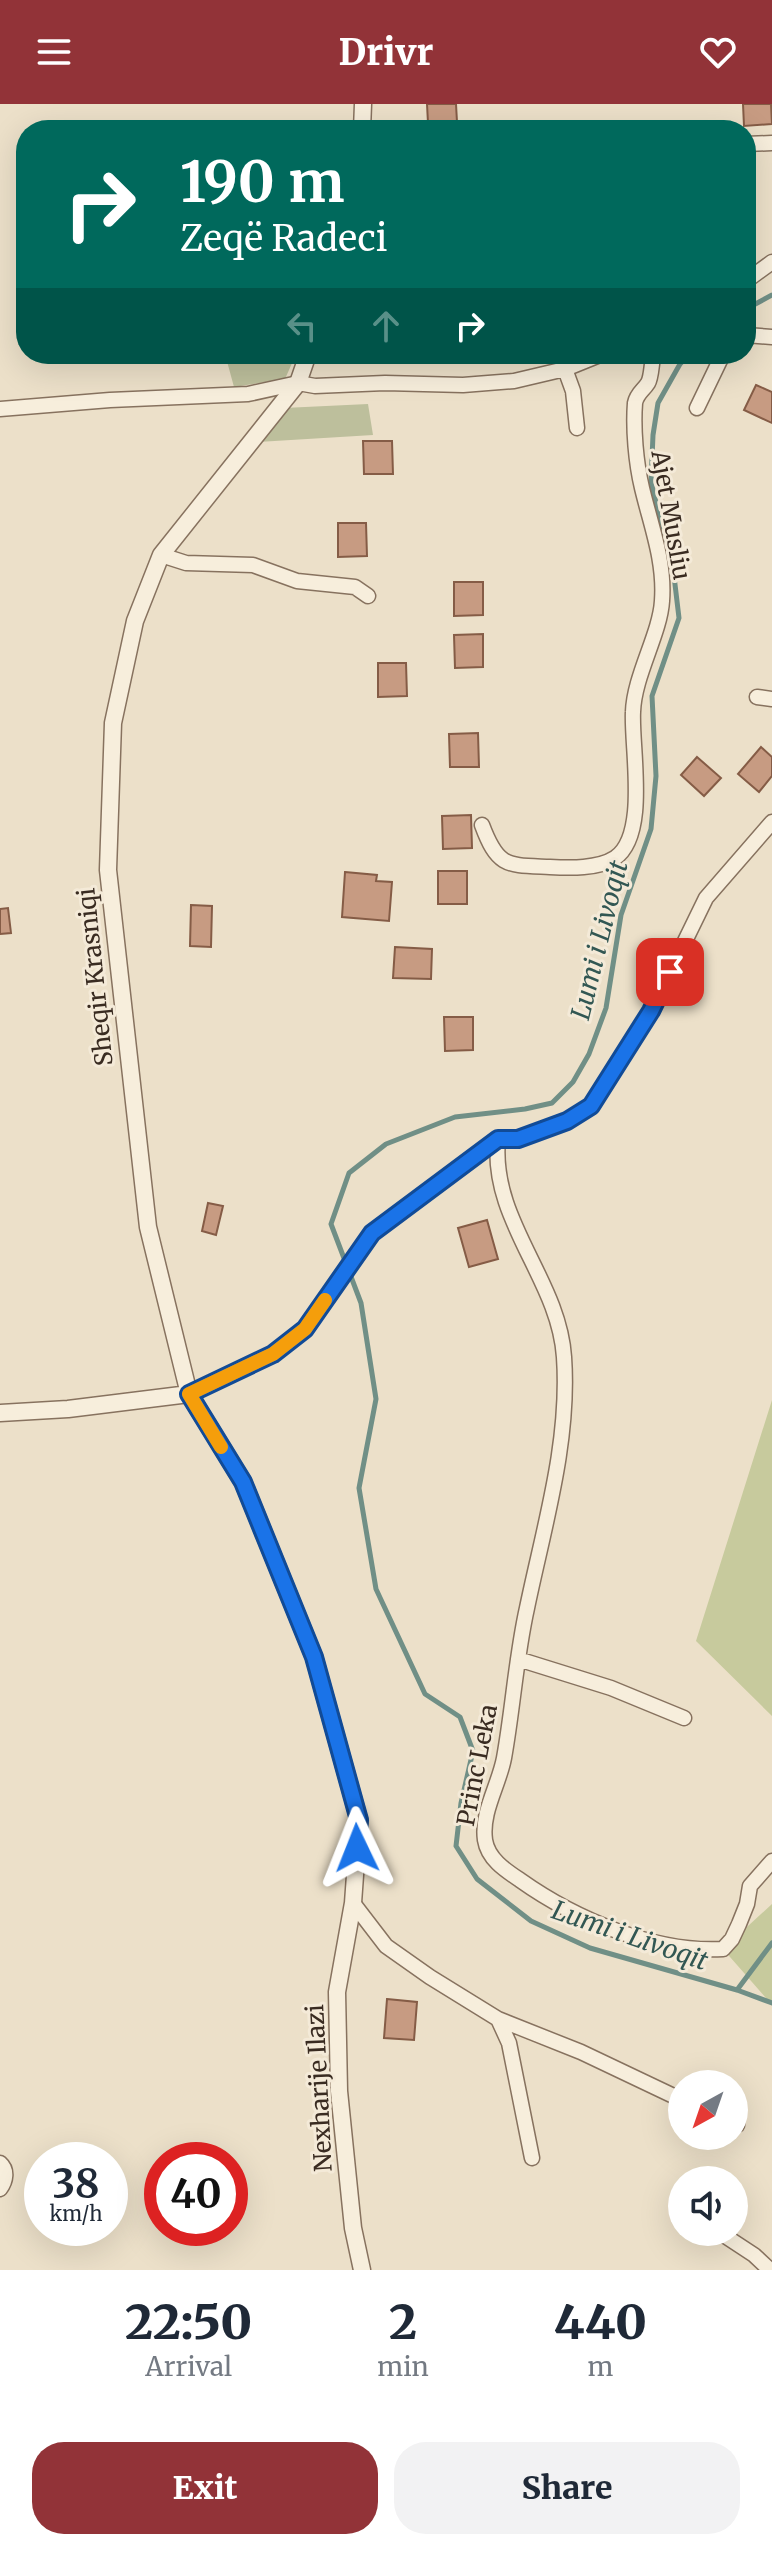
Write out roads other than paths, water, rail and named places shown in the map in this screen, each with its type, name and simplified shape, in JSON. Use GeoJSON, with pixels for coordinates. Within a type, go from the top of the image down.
{"type":"FeatureCollection","features":[{"type":"Feature","properties":{"kind":"street","name":"Sheqir Krasniqi"},"geometry":{"type":"LineString","coordinates":[[189,1394],[148,1227],[108,870],[113,723],[135,621],[161,555],[298,383],[305,364]]}},
{"type":"Feature","properties":{"kind":"street"},"geometry":{"type":"LineString","coordinates":[[0,409],[248,394],[298,383],[315,386],[385,383],[463,385],[514,381],[577,364]]}},
{"type":"Feature","properties":{"kind":"street","name":"Ajet Musliu"},"geometry":{"type":"LineString","coordinates":[[482,825],[499,859],[517,865],[557,868],[598,865],[618,857],[632,835],[636,785],[633,710],[662,604],[663,568],[641,485],[635,401],[639,391],[649,382],[652,364]]}},
{"type":"Feature","properties":{"kind":"street"},"geometry":{"type":"LineString","coordinates":[[697,408],[718,364]]}},
{"type":"Feature","properties":{"kind":"street"},"geometry":{"type":"LineString","coordinates":[[565,369],[573,391],[577,428]]}},
{"type":"Feature","properties":{"kind":"street"},"geometry":{"type":"LineString","coordinates":[[161,555],[186,563],[253,565],[297,581],[355,587],[368,596]]}},
{"type":"Feature","properties":{"kind":"street"},"geometry":{"type":"LineString","coordinates":[[0,1413],[68,1409],[189,1394],[273,1354],[305,1329],[372,1233],[498,1139],[518,1139],[567,1121],[591,1106],[651,1011],[706,898],[772,822]]}},
{"type":"Feature","properties":{"kind":"street","name":"Princ Leka"},"geometry":{"type":"LineString","coordinates":[[498,1139],[496,1156],[505,1205],[553,1308],[564,1354],[563,1409],[551,1505],[526,1610],[504,1761],[486,1818],[485,1842],[497,1864],[539,1894],[583,1919],[623,1933],[708,1950],[723,1949],[732,1939],[747,1904],[750,1886],[772,1861]]}},
{"type":"Feature","properties":{"kind":"street","name":"Nexharije Ilazi"},"geometry":{"type":"LineString","coordinates":[[189,1394],[243,1482],[314,1657],[359,1820],[353,1903],[337,1992],[338,2077],[353,2228],[362,2270]]}},
{"type":"Feature","properties":{"kind":"street"},"geometry":{"type":"LineString","coordinates":[[518,1659],[611,1688],[684,1718]]}},
{"type":"Feature","properties":{"kind":"street"},"geometry":{"type":"LineString","coordinates":[[353,1903],[386,1946],[498,2019],[581,2052],[668,2093]]}},
{"type":"Feature","properties":{"kind":"street"},"geometry":{"type":"LineString","coordinates":[[498,2019],[509,2043],[532,2158]]}},
{"type":"Feature","properties":{"kind":"street"},"geometry":{"type":"LineString","coordinates":[[0,2163],[4,2166],[6,2177],[0,2189]]}},
{"type":"Feature","properties":{"kind":"street"},"geometry":{"type":"LineString","coordinates":[[740,2246],[770,2270]]}},
{"type":"Feature","properties":{"kind":"waterway","name":"Lumi i Livoqit"},"geometry":{"type":"LineString","coordinates":[[756,304],[772,295]]}},
{"type":"Feature","properties":{"kind":"waterway","name":"Lumi i Livoqit"},"geometry":{"type":"LineString","coordinates":[[680,364],[658,403],[651,482],[674,576],[679,618],[652,696],[656,776],[651,829],[621,915],[606,1008],[589,1054],[573,1082],[552,1103],[455,1117],[386,1144],[349,1173],[331,1224],[361,1303],[376,1399],[359,1488],[376,1589],[425,1694],[460,1717],[473,1751],[461,1803],[456,1846],[477,1879],[531,1921],[590,1948],[772,2003]]}},
{"type":"Feature","properties":{"kind":"waterway"},"geometry":{"type":"LineString","coordinates":[[737,1990],[772,1943]]}}]}
